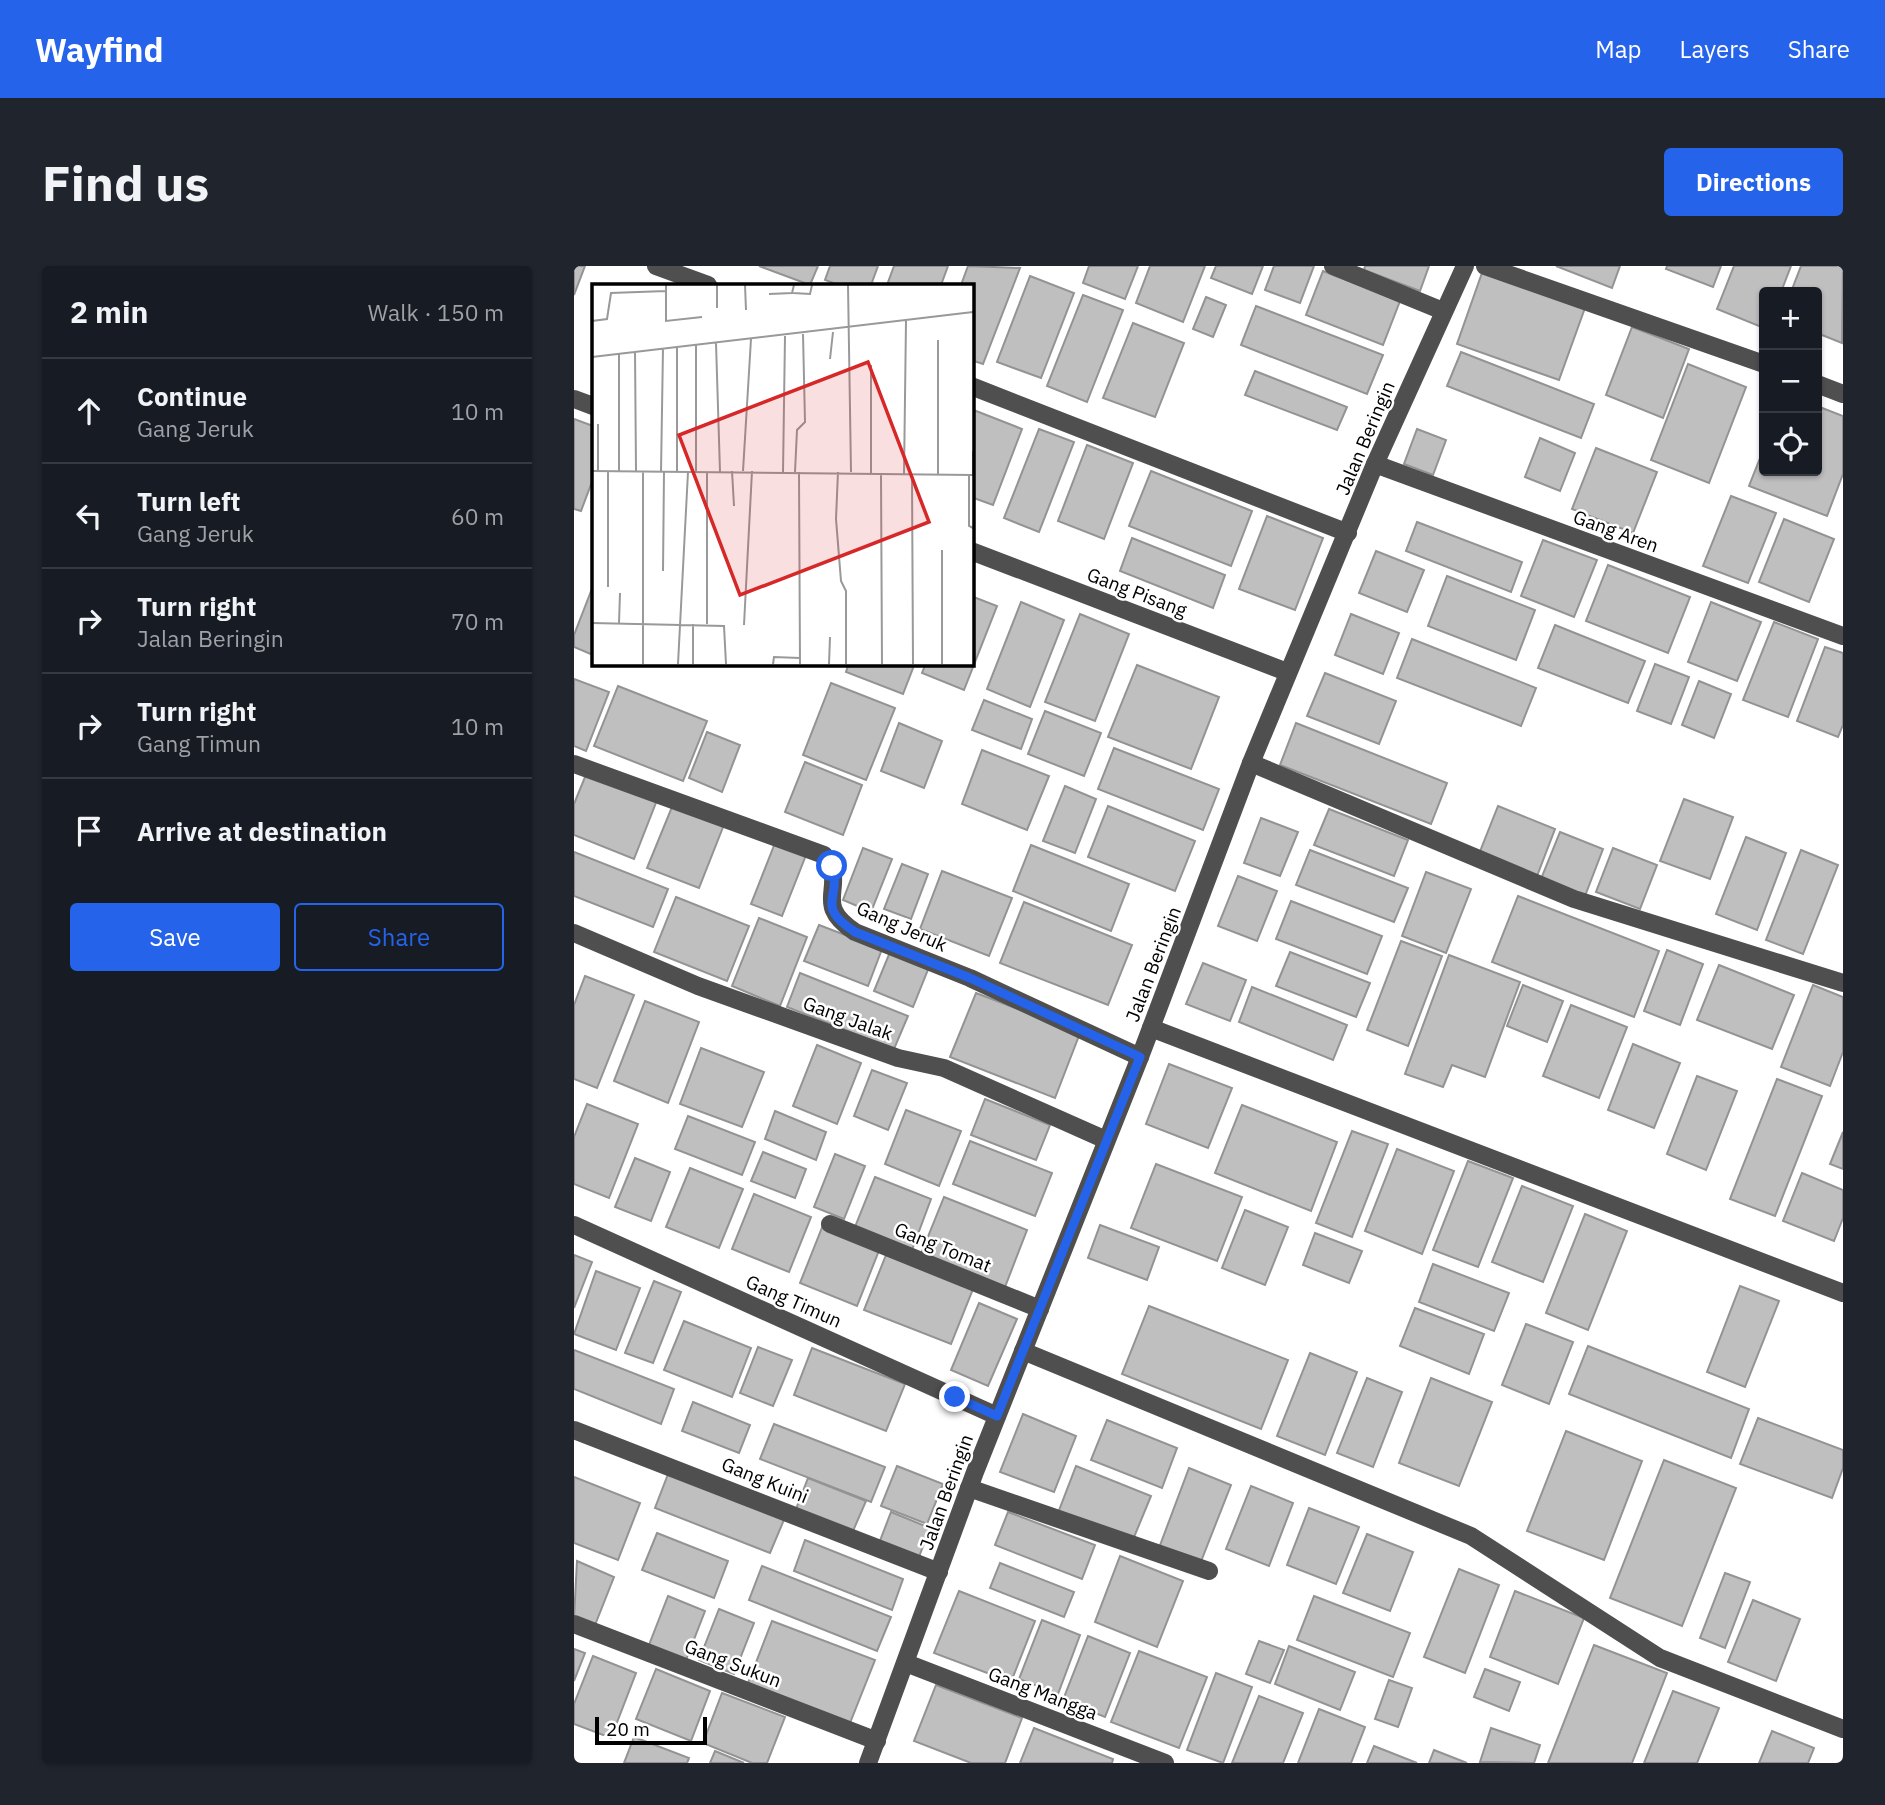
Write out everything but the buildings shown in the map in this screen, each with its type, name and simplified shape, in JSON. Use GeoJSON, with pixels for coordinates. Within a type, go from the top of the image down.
{"type":"FeatureCollection","features":[{"type":"Feature","properties":{"kind":"street"},"geometry":{"type":"LineString","coordinates":[[656,266],[705,284]]}},
{"type":"Feature","properties":{"kind":"street"},"geometry":{"type":"LineString","coordinates":[[1333,266],[1443,310]]}},
{"type":"Feature","properties":{"kind":"street","name":"Jalan Beringin"},"geometry":{"type":"LineString","coordinates":[[868,1763],[969,1488],[1140,1057],[1287,672],[1375,464],[1465,266]]}},
{"type":"Feature","properties":{"kind":"street"},"geometry":{"type":"LineString","coordinates":[[1485,266],[1759,362]]}},
{"type":"Feature","properties":{"kind":"street"},"geometry":{"type":"LineString","coordinates":[[1822,386],[1843,394]]}},
{"type":"Feature","properties":{"kind":"street"},"geometry":{"type":"LineString","coordinates":[[973,387],[1348,533]]}},
{"type":"Feature","properties":{"kind":"street"},"geometry":{"type":"LineString","coordinates":[[574,399],[592,406]]}},
{"type":"Feature","properties":{"kind":"street","name":"Gang Aren"},"geometry":{"type":"LineString","coordinates":[[1375,464],[1843,636]]}},
{"type":"Feature","properties":{"kind":"street","name":"Gang Pisang"},"geometry":{"type":"LineString","coordinates":[[973,552],[1287,672]]}},
{"type":"Feature","properties":{"kind":"street"},"geometry":{"type":"LineString","coordinates":[[1251,763],[1574,899],[1843,983]]}},
{"type":"Feature","properties":{"kind":"street","name":"Gang Jeruk"},"geometry":{"type":"LineString","coordinates":[[574,764],[824,855],[834,872],[832,909],[842,923],[855,932],[970,978],[1140,1057]]}},
{"type":"Feature","properties":{"kind":"street","name":"Gang Jalak"},"geometry":{"type":"LineString","coordinates":[[574,933],[748,1004],[898,1058],[944,1068],[1107,1140]]}},
{"type":"Feature","properties":{"kind":"street"},"geometry":{"type":"LineString","coordinates":[[1151,1028],[1843,1293]]}},
{"type":"Feature","properties":{"kind":"street","name":"Gang Tomat"},"geometry":{"type":"LineString","coordinates":[[830,1224],[1040,1309]]}},
{"type":"Feature","properties":{"kind":"street","name":"Gang Timun"},"geometry":{"type":"LineString","coordinates":[[574,1225],[997,1416]]}},
{"type":"Feature","properties":{"kind":"street"},"geometry":{"type":"LineString","coordinates":[[1023,1351],[1471,1536],[1660,1658],[1843,1729]]}},
{"type":"Feature","properties":{"kind":"street","name":"Gang Kuini"},"geometry":{"type":"LineString","coordinates":[[574,1430],[939,1572]]}},
{"type":"Feature","properties":{"kind":"street"},"geometry":{"type":"LineString","coordinates":[[969,1488],[1209,1571]]}},
{"type":"Feature","properties":{"kind":"street","name":"Gang Sukun"},"geometry":{"type":"LineString","coordinates":[[574,1624],[877,1741]]}},
{"type":"Feature","properties":{"kind":"street","name":"Gang Mangga"},"geometry":{"type":"LineString","coordinates":[[906,1663],[1165,1763]]}},
{"type":"Feature","properties":{"kind":"route"},"geometry":{"type":"LineString","coordinates":[[832,866],[832,909],[842,923],[855,932],[970,978],[1140,1057],[997,1416],[955,1397]]}}]}
